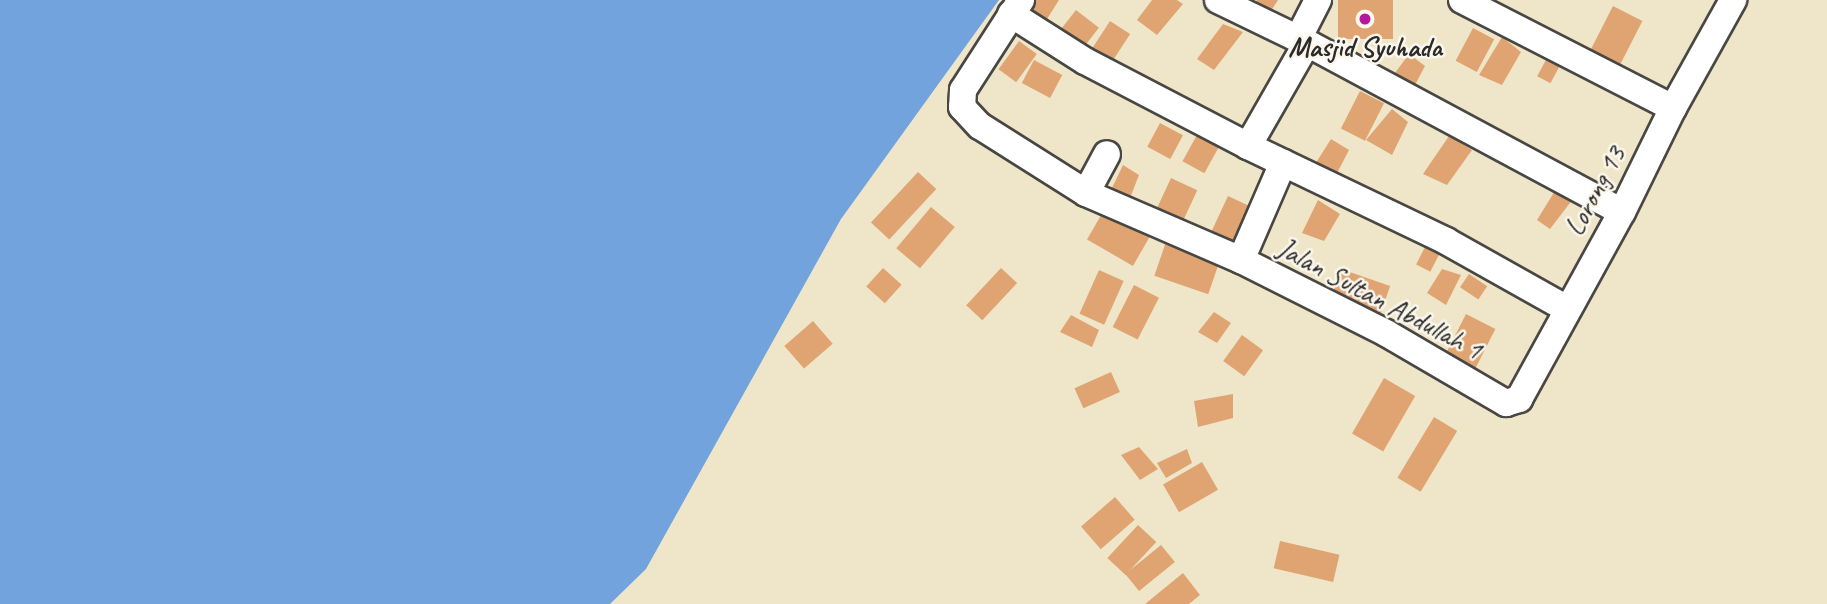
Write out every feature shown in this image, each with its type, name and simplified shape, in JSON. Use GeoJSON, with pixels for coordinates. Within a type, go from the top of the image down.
{"type":"FeatureCollection","features":[{"type":"Feature","properties":{"kind":"street"},"geometry":{"type":"LineString","coordinates":[[1218,0],[1302,41],[1622,212]]}},
{"type":"Feature","properties":{"kind":"street"},"geometry":{"type":"LineString","coordinates":[[1248,146],[1302,41],[1318,0]]}},
{"type":"Feature","properties":{"kind":"street"},"geometry":{"type":"LineString","coordinates":[[1462,0],[1673,108]]}},
{"type":"Feature","properties":{"kind":"street","name":"Lorong 13"},"geometry":{"type":"LineString","coordinates":[[1506,403],[1519,399],[1622,212],[1673,108],[1732,0]]}},
{"type":"Feature","properties":{"kind":"street"},"geometry":{"type":"LineString","coordinates":[[1241,260],[1086,193],[980,126],[962,107],[963,90],[1016,7],[1085,61],[1248,146],[1446,241],[1567,309]]}},
{"type":"Feature","properties":{"kind":"street"},"geometry":{"type":"LineString","coordinates":[[1086,193],[1107,154]]}},
{"type":"Feature","properties":{"kind":"street","name":"Jalan Sultan Abdullah 1"},"geometry":{"type":"LineString","coordinates":[[1283,163],[1241,260],[1386,332],[1506,403]]}},
{"type":"Feature","properties":{"kind":"water"},"geometry":{"type":"Polygon","coordinates":[[[0,0],[999,0],[841,219],[646,569],[610,604],[0,604],[0,0]]]}},
{"type":"Feature","properties":{"kind":"building"},"geometry":{"type":"Polygon","coordinates":[[[1027,0],[1059,0],[1047,19],[1024,4],[1027,0]]]}},
{"type":"Feature","properties":{"kind":"building"},"geometry":{"type":"Polygon","coordinates":[[[1152,0],[1177,0],[1183,4],[1157,35],[1137,20],[1152,0]]]}},
{"type":"Feature","properties":{"kind":"building"},"geometry":{"type":"Polygon","coordinates":[[[1257,0],[1278,0],[1269,14],[1253,6],[1257,0]]]}},
{"type":"Feature","properties":{"kind":"building","name":"Masjid Syuhada"},"geometry":{"type":"Polygon","coordinates":[[[1338,0],[1393,0],[1393,39],[1338,39],[1338,0]]]}},
{"type":"Feature","properties":{"kind":"building"},"geometry":{"type":"Polygon","coordinates":[[[1613,6],[1642,21],[1618,69],[1588,54],[1613,6]]]}},
{"type":"Feature","properties":{"kind":"building"},"geometry":{"type":"Polygon","coordinates":[[[1076,10],[1099,28],[1082,50],[1059,32],[1076,10]]]}},
{"type":"Feature","properties":{"kind":"building"},"geometry":{"type":"Polygon","coordinates":[[[1110,21],[1130,34],[1108,68],[1088,55],[1110,21]]]}},
{"type":"Feature","properties":{"kind":"building"},"geometry":{"type":"Polygon","coordinates":[[[1223,24],[1243,32],[1214,70],[1197,59],[1223,24]]]}},
{"type":"Feature","properties":{"kind":"building"},"geometry":{"type":"Polygon","coordinates":[[[1473,28],[1494,39],[1477,72],[1456,61],[1473,28]]]}},
{"type":"Feature","properties":{"kind":"building"},"geometry":{"type":"Polygon","coordinates":[[[1502,37],[1521,52],[1502,85],[1479,75],[1502,37]]]}},
{"type":"Feature","properties":{"kind":"building"},"geometry":{"type":"Polygon","coordinates":[[[1019,41],[1037,54],[1016,82],[998,69],[1019,41]]]}},
{"type":"Feature","properties":{"kind":"building"},"geometry":{"type":"Polygon","coordinates":[[[1409,54],[1425,66],[1414,87],[1392,77],[1409,54]]]}},
{"type":"Feature","properties":{"kind":"building"},"geometry":{"type":"Polygon","coordinates":[[[1548,56],[1561,63],[1550,83],[1537,76],[1548,56]]]}},
{"type":"Feature","properties":{"kind":"building"},"geometry":{"type":"Polygon","coordinates":[[[1034,60],[1062,75],[1050,98],[1022,83],[1034,60]]]}},
{"type":"Feature","properties":{"kind":"building"},"geometry":{"type":"Polygon","coordinates":[[[1360,91],[1384,103],[1365,141],[1341,128],[1360,91]]]}},
{"type":"Feature","properties":{"kind":"building"},"geometry":{"type":"Polygon","coordinates":[[[1392,109],[1408,122],[1392,155],[1366,140],[1392,109]]]}},
{"type":"Feature","properties":{"kind":"building"},"geometry":{"type":"Polygon","coordinates":[[[1160,123],[1183,135],[1170,159],[1147,147],[1160,123]]]}},
{"type":"Feature","properties":{"kind":"building"},"geometry":{"type":"Polygon","coordinates":[[[1197,135],[1219,147],[1204,173],[1182,161],[1197,135]]]}},
{"type":"Feature","properties":{"kind":"building"},"geometry":{"type":"Polygon","coordinates":[[[1449,136],[1472,150],[1447,185],[1423,174],[1449,136]]]}},
{"type":"Feature","properties":{"kind":"building"},"geometry":{"type":"Polygon","coordinates":[[[1331,139],[1349,150],[1333,181],[1312,169],[1331,139]]]}},
{"type":"Feature","properties":{"kind":"building"},"geometry":{"type":"Polygon","coordinates":[[[1123,165],[1139,175],[1130,198],[1111,190],[1123,165]]]}},
{"type":"Feature","properties":{"kind":"building"},"geometry":{"type":"Polygon","coordinates":[[[918,172],[936,189],[889,240],[871,222],[918,172]]]}},
{"type":"Feature","properties":{"kind":"building"},"geometry":{"type":"Polygon","coordinates":[[[1171,178],[1197,190],[1181,225],[1155,212],[1171,178]]]}},
{"type":"Feature","properties":{"kind":"building"},"geometry":{"type":"Polygon","coordinates":[[[1561,181],[1573,199],[1550,229],[1537,220],[1561,181]]]}},
{"type":"Feature","properties":{"kind":"building"},"geometry":{"type":"Polygon","coordinates":[[[1228,196],[1249,206],[1232,242],[1211,232],[1228,196]]]}},
{"type":"Feature","properties":{"kind":"building"},"geometry":{"type":"Polygon","coordinates":[[[1318,200],[1340,214],[1324,241],[1302,233],[1318,200]]]}},
{"type":"Feature","properties":{"kind":"building"},"geometry":{"type":"Polygon","coordinates":[[[931,207],[955,227],[920,268],[896,248],[931,207]]]}},
{"type":"Feature","properties":{"kind":"building"},"geometry":{"type":"Polygon","coordinates":[[[1104,210],[1150,236],[1133,266],[1087,239],[1104,210]]]}},
{"type":"Feature","properties":{"kind":"building"},"geometry":{"type":"Polygon","coordinates":[[[1168,236],[1222,255],[1208,294],[1154,276],[1168,236]]]}},
{"type":"Feature","properties":{"kind":"building"},"geometry":{"type":"Polygon","coordinates":[[[1427,243],[1441,250],[1430,272],[1416,264],[1427,243]]]}},
{"type":"Feature","properties":{"kind":"building"},"geometry":{"type":"Polygon","coordinates":[[[883,268],[902,285],[885,303],[866,287],[883,268]]]}},
{"type":"Feature","properties":{"kind":"building"},"geometry":{"type":"Polygon","coordinates":[[[1001,268],[1017,283],[982,320],[966,305],[1001,268]]]}},
{"type":"Feature","properties":{"kind":"building"},"geometry":{"type":"Polygon","coordinates":[[[1341,269],[1390,286],[1379,319],[1330,302],[1341,269]]]}},
{"type":"Feature","properties":{"kind":"building"},"geometry":{"type":"Polygon","coordinates":[[[1442,269],[1461,275],[1446,305],[1427,293],[1442,269]]]}},
{"type":"Feature","properties":{"kind":"building"},"geometry":{"type":"Polygon","coordinates":[[[1099,270],[1124,281],[1104,325],[1079,314],[1099,270]]]}},
{"type":"Feature","properties":{"kind":"building"},"geometry":{"type":"Polygon","coordinates":[[[1469,274],[1487,286],[1478,300],[1460,287],[1469,274]]]}},
{"type":"Feature","properties":{"kind":"building"},"geometry":{"type":"Polygon","coordinates":[[[1134,285],[1159,298],[1138,340],[1113,327],[1134,285]]]}},
{"type":"Feature","properties":{"kind":"building"},"geometry":{"type":"Polygon","coordinates":[[[1214,312],[1231,323],[1217,343],[1198,332],[1214,312]]]}},
{"type":"Feature","properties":{"kind":"building"},"geometry":{"type":"Polygon","coordinates":[[[1466,314],[1495,329],[1473,373],[1444,358],[1466,314]]]}},
{"type":"Feature","properties":{"kind":"building"},"geometry":{"type":"Polygon","coordinates":[[[1071,315],[1099,330],[1092,347],[1060,332],[1071,315]]]}},
{"type":"Feature","properties":{"kind":"building"},"geometry":{"type":"Polygon","coordinates":[[[813,321],[833,344],[804,369],[784,346],[813,321]]]}},
{"type":"Feature","properties":{"kind":"building"},"geometry":{"type":"Polygon","coordinates":[[[1242,335],[1263,350],[1244,376],[1223,361],[1242,335]]]}},
{"type":"Feature","properties":{"kind":"building"},"geometry":{"type":"Polygon","coordinates":[[[1111,372],[1120,392],[1083,408],[1074,388],[1111,372]]]}},
{"type":"Feature","properties":{"kind":"building"},"geometry":{"type":"Polygon","coordinates":[[[1384,378],[1415,396],[1383,451],[1352,433],[1384,378]]]}},
{"type":"Feature","properties":{"kind":"building"},"geometry":{"type":"Polygon","coordinates":[[[1233,394],[1233,418],[1198,427],[1194,401],[1233,394]]]}},
{"type":"Feature","properties":{"kind":"building"},"geometry":{"type":"Polygon","coordinates":[[[1434,417],[1457,431],[1421,492],[1397,478],[1434,417]]]}},
{"type":"Feature","properties":{"kind":"building"},"geometry":{"type":"Polygon","coordinates":[[[1139,447],[1158,469],[1140,480],[1121,455],[1139,447]]]}},
{"type":"Feature","properties":{"kind":"building"},"geometry":{"type":"Polygon","coordinates":[[[1187,449],[1192,463],[1166,478],[1157,463],[1187,449]]]}},
{"type":"Feature","properties":{"kind":"building"},"geometry":{"type":"Polygon","coordinates":[[[1202,462],[1218,490],[1179,512],[1163,484],[1202,462]]]}},
{"type":"Feature","properties":{"kind":"building"},"geometry":{"type":"Polygon","coordinates":[[[1115,497],[1135,520],[1101,549],[1081,527],[1115,497]]]}},
{"type":"Feature","properties":{"kind":"building"},"geometry":{"type":"Polygon","coordinates":[[[1138,525],[1156,542],[1126,575],[1107,558],[1138,525]]]}},
{"type":"Feature","properties":{"kind":"building"},"geometry":{"type":"Polygon","coordinates":[[[1280,541],[1339,555],[1333,582],[1274,568],[1280,541]]]}},
{"type":"Feature","properties":{"kind":"building"},"geometry":{"type":"Polygon","coordinates":[[[1161,545],[1175,562],[1139,591],[1125,574],[1161,545]]]}},
{"type":"Feature","properties":{"kind":"building"},"geometry":{"type":"Polygon","coordinates":[[[1183,573],[1200,595],[1189,604],[1145,604],[1183,573]]]}},
{"type":"Feature","properties":{"kind":"place","name":"Masjid Syuhada"},"geometry":{"type":"Point","coordinates":[1365,19]}}]}
